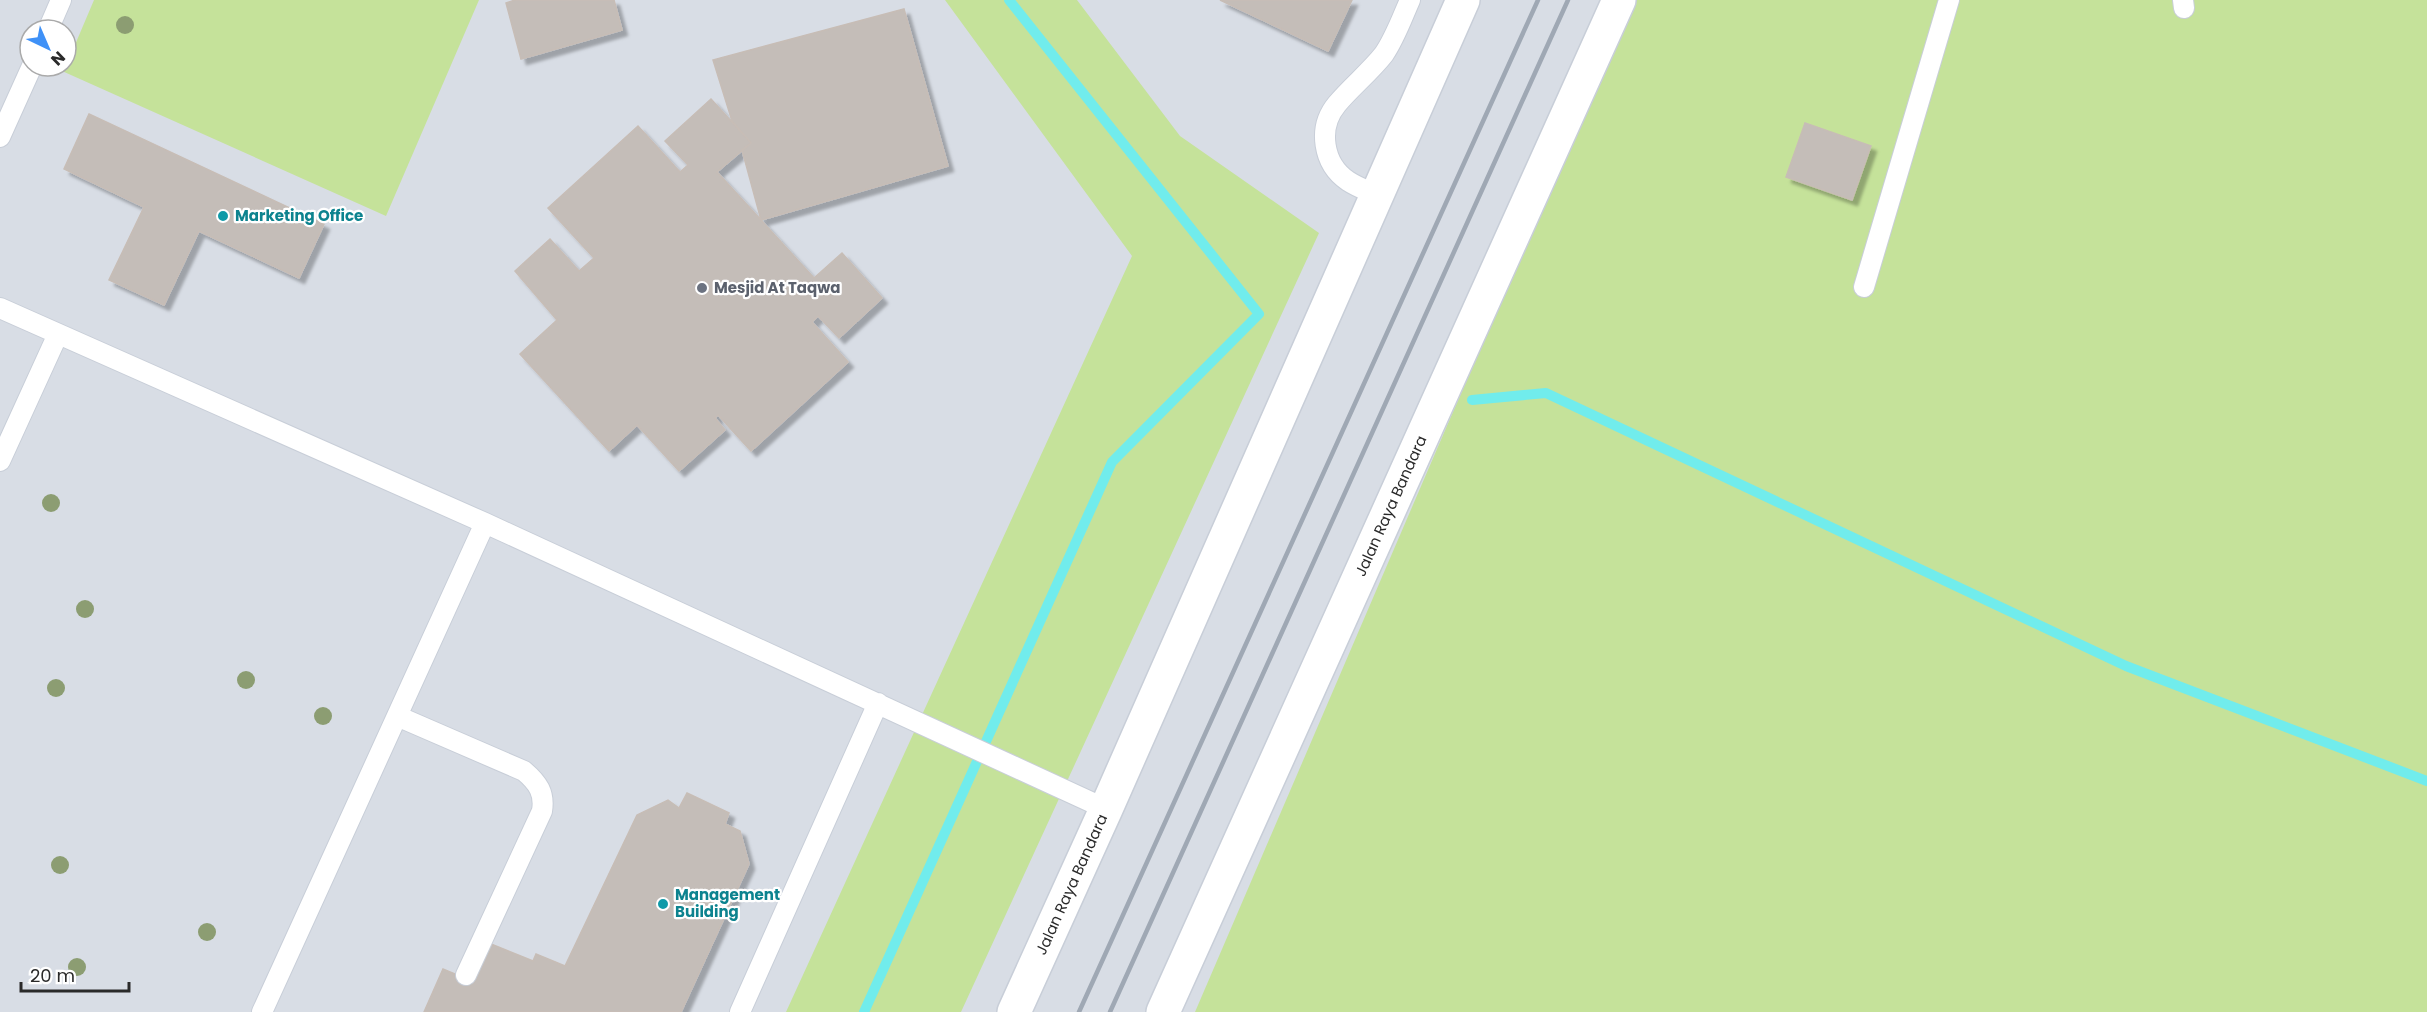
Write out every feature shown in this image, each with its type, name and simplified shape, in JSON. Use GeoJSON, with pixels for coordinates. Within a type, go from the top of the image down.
{"type":"FeatureCollection","features":[{"type":"Feature","properties":{"kind":"street","name":"Jalan Raya Bandara"},"geometry":{"type":"LineString","coordinates":[[1014,1012],[1107,809],[1463,0]]}},
{"type":"Feature","properties":{"kind":"street","name":"Jalan Raya Bandara"},"geometry":{"type":"LineString","coordinates":[[1164,1012],[1619,0]]}},
{"type":"Feature","properties":{"kind":"lane"},"geometry":{"type":"LineString","coordinates":[[53,18],[61,0]]}},
{"type":"Feature","properties":{"kind":"lane"},"geometry":{"type":"LineString","coordinates":[[1377,195],[1350,183],[1339,174],[1326,148],[1324,135],[1327,120],[1335,106],[1391,42],[1410,0]]}},
{"type":"Feature","properties":{"kind":"lane"},"geometry":{"type":"LineString","coordinates":[[1864,287],[1949,0]]}},
{"type":"Feature","properties":{"kind":"lane"},"geometry":{"type":"LineString","coordinates":[[0,138],[27,78]]}},
{"type":"Feature","properties":{"kind":"lane"},"geometry":{"type":"LineString","coordinates":[[0,308],[485,524],[1107,809]]}},
{"type":"Feature","properties":{"kind":"lane"},"geometry":{"type":"LineString","coordinates":[[0,461],[58,334]]}},
{"type":"Feature","properties":{"kind":"lane"},"geometry":{"type":"LineString","coordinates":[[262,1012],[485,524]]}},
{"type":"Feature","properties":{"kind":"lane"},"geometry":{"type":"LineString","coordinates":[[740,1012],[878,703]]}},
{"type":"Feature","properties":{"kind":"lane"},"geometry":{"type":"LineString","coordinates":[[397,716],[524,771],[534,779],[544,798],[542,811],[466,975]]}},
{"type":"Feature","properties":{"kind":"shaded area"},"geometry":{"type":"Polygon","coordinates":[[[0,0],[2427,0],[2427,1012],[0,1012],[0,0]]]}},
{"type":"Feature","properties":{"kind":"green space"},"geometry":{"type":"Polygon","coordinates":[[[94,0],[479,0],[386,216],[78,78],[78,38],[94,0]]]}},
{"type":"Feature","properties":{"kind":"green space"},"geometry":{"type":"Polygon","coordinates":[[[945,0],[1077,0],[1180,136],[1319,233],[961,1012],[786,1012],[1132,256],[945,0]]]}},
{"type":"Feature","properties":{"kind":"green space"},"geometry":{"type":"Polygon","coordinates":[[[1630,0],[2427,0],[2427,1012],[1195,1012],[1630,0]]]}},
{"type":"Feature","properties":{"kind":"building"},"geometry":{"type":"Polygon","coordinates":[[[515,0],[614,0],[622,30],[521,59],[506,3],[515,0]]]}},
{"type":"Feature","properties":{"kind":"building"},"geometry":{"type":"Polygon","coordinates":[[[1220,0],[1352,0],[1328,51],[1220,0]]]}},
{"type":"Feature","properties":{"kind":"building"},"geometry":{"type":"Polygon","coordinates":[[[904,9],[948,166],[761,220],[742,150],[751,143],[732,121],[713,60],[904,9]]]}},
{"type":"Feature","properties":{"kind":"building","name":"Mesjid At Taqwa"},"geometry":{"type":"Polygon","coordinates":[[[711,99],[751,143],[717,172],[814,278],[842,253],[882,298],[839,338],[818,316],[812,322],[848,362],[751,451],[718,415],[715,418],[725,430],[679,471],[637,425],[609,451],[520,354],[557,320],[515,271],[550,239],[579,271],[594,258],[548,208],[638,126],[680,172],[688,165],[665,141],[711,99]]]}},
{"type":"Feature","properties":{"kind":"building","name":"Marketing Office"},"geometry":{"type":"Polygon","coordinates":[[[89,114],[324,224],[299,278],[199,231],[164,305],[109,280],[144,207],[64,169],[89,114]]]}},
{"type":"Feature","properties":{"kind":"building"},"geometry":{"type":"Polygon","coordinates":[[[1805,123],[1871,146],[1852,200],[1786,177],[1805,123]]]}},
{"type":"Feature","properties":{"kind":"building","name":"Management Building"},"geometry":{"type":"Polygon","coordinates":[[[687,793],[729,813],[725,824],[740,831],[749,864],[681,1012],[424,1012],[443,969],[474,982],[491,944],[533,961],[536,954],[565,966],[637,815],[668,800],[679,808],[687,793]]]}},
{"type":"Feature","properties":{"kind":"waterway"},"geometry":{"type":"LineString","coordinates":[[864,1012],[1112,462],[1259,314],[1009,0]]}},
{"type":"Feature","properties":{"kind":"waterway"},"geometry":{"type":"LineString","coordinates":[[1472,400],[1546,393],[2126,666],[2427,781]]}},
{"type":"Feature","properties":{"kind":"railway"},"geometry":{"type":"LineString","coordinates":[[1079,1012],[1538,0]]}},
{"type":"Feature","properties":{"kind":"railway"},"geometry":{"type":"LineString","coordinates":[[1110,1012],[1568,0]]}},
{"type":"Feature","properties":{"kind":"place","name":"Marketing Office"},"geometry":{"type":"Point","coordinates":[223,216]}},
{"type":"Feature","properties":{"kind":"place","name":"Mesjid At Taqwa"},"geometry":{"type":"Point","coordinates":[702,288]}},
{"type":"Feature","properties":{"kind":"place","name":"Management Building"},"geometry":{"type":"Point","coordinates":[663,904]}}]}
